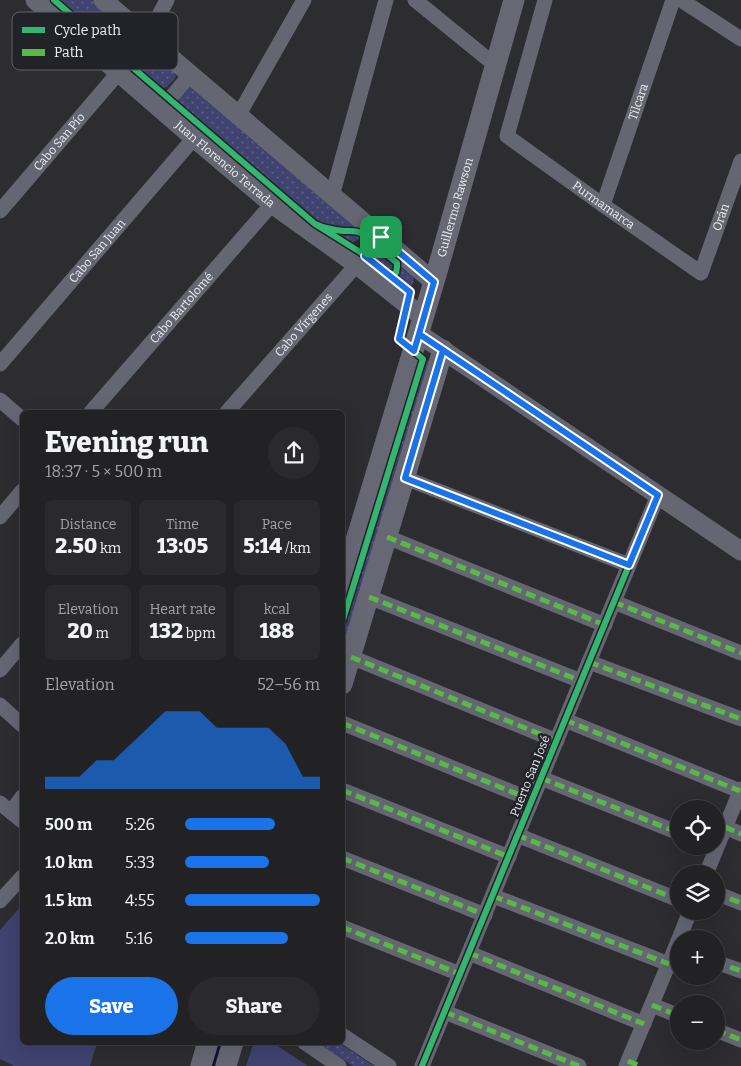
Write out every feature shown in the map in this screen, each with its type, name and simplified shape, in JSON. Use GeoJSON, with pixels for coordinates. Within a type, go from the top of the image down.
{"type":"FeatureCollection","features":[{"type":"Feature","properties":{"kind":"main road","name":"Guillermo Rawson"},"geometry":{"type":"LineString","coordinates":[[345,577],[434,282],[514,0]]}},
{"type":"Feature","properties":{"kind":"main road"},"geometry":{"type":"LineString","coordinates":[[345,675],[443,350]]}},
{"type":"Feature","properties":{"kind":"main road"},"geometry":{"type":"LineString","coordinates":[[201,1066],[207,1045]]}},
{"type":"Feature","properties":{"kind":"main road"},"geometry":{"type":"LineString","coordinates":[[226,1066],[232,1045]]}},
{"type":"Feature","properties":{"kind":"street","name":"Juan Florencio Terrada"},"geometry":{"type":"LineString","coordinates":[[35,0],[49,12]]}},
{"type":"Feature","properties":{"kind":"street"},"geometry":{"type":"LineString","coordinates":[[102,0],[116,12]]}},
{"type":"Feature","properties":{"kind":"street"},"geometry":{"type":"LineString","coordinates":[[161,12],[167,0]]}},
{"type":"Feature","properties":{"kind":"street"},"geometry":{"type":"LineString","coordinates":[[238,116],[304,0]]}},
{"type":"Feature","properties":{"kind":"street"},"geometry":{"type":"LineString","coordinates":[[332,196],[386,0]]}},
{"type":"Feature","properties":{"kind":"street"},"geometry":{"type":"LineString","coordinates":[[415,0],[496,65]]}},
{"type":"Feature","properties":{"kind":"street","name":"Purmamarca"},"geometry":{"type":"LineString","coordinates":[[545,0],[507,136],[700,273]]}},
{"type":"Feature","properties":{"kind":"street","name":"Tilcara"},"geometry":{"type":"LineString","coordinates":[[602,205],[673,0]]}},
{"type":"Feature","properties":{"kind":"street"},"geometry":{"type":"LineString","coordinates":[[680,0],[741,39]]}},
{"type":"Feature","properties":{"kind":"street"},"geometry":{"type":"LineString","coordinates":[[178,65],[434,282]]}},
{"type":"Feature","properties":{"kind":"street","name":"Juan Florencio Terrada"},"geometry":{"type":"LineString","coordinates":[[117,70],[272,204],[356,265],[421,326],[443,350],[741,551]]}},
{"type":"Feature","properties":{"kind":"street","name":"Cabo San Pío"},"geometry":{"type":"LineString","coordinates":[[0,211],[119,72]]}},
{"type":"Feature","properties":{"kind":"street"},"geometry":{"type":"LineString","coordinates":[[160,109],[190,75]]}},
{"type":"Feature","properties":{"kind":"street","name":"Cabo San Juan"},"geometry":{"type":"LineString","coordinates":[[0,364],[194,138]]}},
{"type":"Feature","properties":{"kind":"street","name":"Orán"},"geometry":{"type":"LineString","coordinates":[[700,273],[741,161]]}},
{"type":"Feature","properties":{"kind":"street","name":"Cabo Bartolomé"},"geometry":{"type":"LineString","coordinates":[[93,410],[272,204]]}},
{"type":"Feature","properties":{"kind":"street","name":"Cabo Vírgenes"},"geometry":{"type":"LineString","coordinates":[[229,410],[381,237]]}},
{"type":"Feature","properties":{"kind":"street"},"geometry":{"type":"LineString","coordinates":[[0,400],[20,417]]}},
{"type":"Feature","properties":{"kind":"street"},"geometry":{"type":"LineString","coordinates":[[405,478],[629,565]]}},
{"type":"Feature","properties":{"kind":"street"},"geometry":{"type":"LineString","coordinates":[[0,517],[20,493]]}},
{"type":"Feature","properties":{"kind":"street","name":"Puerto San José"},"geometry":{"type":"LineString","coordinates":[[422,1066],[658,495]]}},
{"type":"Feature","properties":{"kind":"street"},"geometry":{"type":"LineString","coordinates":[[387,537],[605,625]]}},
{"type":"Feature","properties":{"kind":"street"},"geometry":{"type":"LineString","coordinates":[[369,597],[581,681]]}},
{"type":"Feature","properties":{"kind":"street"},"geometry":{"type":"LineString","coordinates":[[614,602],[741,654]]}},
{"type":"Feature","properties":{"kind":"street"},"geometry":{"type":"LineString","coordinates":[[0,670],[20,646]]}},
{"type":"Feature","properties":{"kind":"street"},"geometry":{"type":"LineString","coordinates":[[351,657],[557,740]]}},
{"type":"Feature","properties":{"kind":"street"},"geometry":{"type":"LineString","coordinates":[[589,662],[741,719]]}},
{"type":"Feature","properties":{"kind":"street"},"geometry":{"type":"LineString","coordinates":[[0,705],[20,723]]}},
{"type":"Feature","properties":{"kind":"street"},"geometry":{"type":"LineString","coordinates":[[565,720],[741,790],[725,827],[741,834]]}},
{"type":"Feature","properties":{"kind":"street"},"geometry":{"type":"LineString","coordinates":[[345,724],[532,800]]}},
{"type":"Feature","properties":{"kind":"street"},"geometry":{"type":"LineString","coordinates":[[541,778],[670,829]]}},
{"type":"Feature","properties":{"kind":"street"},"geometry":{"type":"LineString","coordinates":[[345,791],[509,857]]}},
{"type":"Feature","properties":{"kind":"street"},"geometry":{"type":"LineString","coordinates":[[11,812],[20,800]]}},
{"type":"Feature","properties":{"kind":"street"},"geometry":{"type":"LineString","coordinates":[[518,835],[670,896]]}},
{"type":"Feature","properties":{"kind":"street"},"geometry":{"type":"LineString","coordinates":[[345,859],[485,915]]}},
{"type":"Feature","properties":{"kind":"street"},"geometry":{"type":"LineString","coordinates":[[0,901],[20,879]]}},
{"type":"Feature","properties":{"kind":"street"},"geometry":{"type":"LineString","coordinates":[[493,896],[669,964],[644,1024],[632,1064]]}},
{"type":"Feature","properties":{"kind":"street"},"geometry":{"type":"LineString","coordinates":[[725,897],[741,903]]}},
{"type":"Feature","properties":{"kind":"street"},"geometry":{"type":"LineString","coordinates":[[345,928],[460,974]]}},
{"type":"Feature","properties":{"kind":"street"},"geometry":{"type":"LineString","coordinates":[[469,953],[644,1024]]}},
{"type":"Feature","properties":{"kind":"street"},"geometry":{"type":"LineString","coordinates":[[725,966],[741,972]]}},
{"type":"Feature","properties":{"kind":"street"},"geometry":{"type":"LineString","coordinates":[[652,1005],[670,1012]]}},
{"type":"Feature","properties":{"kind":"street"},"geometry":{"type":"LineString","coordinates":[[445,1012],[579,1066]]}},
{"type":"Feature","properties":{"kind":"street"},"geometry":{"type":"LineString","coordinates":[[725,1034],[741,1040]]}},
{"type":"Feature","properties":{"kind":"street"},"geometry":{"type":"LineString","coordinates":[[345,1037],[389,1066]]}},
{"type":"Feature","properties":{"kind":"street"},"geometry":{"type":"LineString","coordinates":[[308,1045],[339,1066]]}},
{"type":"Feature","properties":{"kind":"shaded area"},"geometry":{"type":"Polygon","coordinates":[[[58,0],[93,0],[107,12],[72,12],[58,0]]]}},
{"type":"Feature","properties":{"kind":"shaded area"},"geometry":{"type":"Polygon","coordinates":[[[138,70],[173,70],[176,77],[167,87],[158,87],[138,70]]]}},
{"type":"Feature","properties":{"kind":"shaded area"},"geometry":{"type":"Polygon","coordinates":[[[191,85],[352,224],[358,232],[358,240],[353,242],[346,240],[317,222],[181,105],[178,99],[191,85]]]}},
{"type":"Feature","properties":{"kind":"shaded area"},"geometry":{"type":"Polygon","coordinates":[[[382,253],[413,276],[414,281],[411,286],[407,287],[375,261],[382,253]]]}},
{"type":"Feature","properties":{"kind":"shaded area"},"geometry":{"type":"Polygon","coordinates":[[[423,359],[432,362],[345,651],[345,616],[423,359]]]}},
{"type":"Feature","properties":{"kind":"shaded area"},"geometry":{"type":"Polygon","coordinates":[[[20,907],[20,1045],[96,1045],[90,1066],[14,1066],[0,1059],[0,930],[20,907]]]}},
{"type":"Feature","properties":{"kind":"shaded area"},"geometry":{"type":"Polygon","coordinates":[[[253,1045],[276,1045],[308,1066],[246,1066],[253,1045]]]}},
{"type":"Feature","properties":{"kind":"shaded area"},"geometry":{"type":"Polygon","coordinates":[[[322,1045],[342,1045],[374,1066],[353,1066],[322,1045]]]}},
{"type":"Feature","properties":{"kind":"waterway"},"geometry":{"type":"LineString","coordinates":[[212,1066],[218,1045]]}},
{"type":"Feature","properties":{"kind":"marked path"},"geometry":{"type":"LineString","coordinates":[[405,478],[629,565]]}},
{"type":"Feature","properties":{"kind":"marked path"},"geometry":{"type":"LineString","coordinates":[[387,537],[605,625]]}},
{"type":"Feature","properties":{"kind":"marked path"},"geometry":{"type":"LineString","coordinates":[[369,597],[581,681]]}},
{"type":"Feature","properties":{"kind":"marked path"},"geometry":{"type":"LineString","coordinates":[[614,602],[741,653]]}},
{"type":"Feature","properties":{"kind":"marked path"},"geometry":{"type":"LineString","coordinates":[[351,657],[557,741]]}},
{"type":"Feature","properties":{"kind":"marked path"},"geometry":{"type":"LineString","coordinates":[[589,662],[741,719]]}},
{"type":"Feature","properties":{"kind":"marked path"},"geometry":{"type":"LineString","coordinates":[[565,720],[740,791]]}},
{"type":"Feature","properties":{"kind":"marked path"},"geometry":{"type":"LineString","coordinates":[[345,724],[532,800]]}},
{"type":"Feature","properties":{"kind":"marked path"},"geometry":{"type":"LineString","coordinates":[[541,778],[670,829]]}},
{"type":"Feature","properties":{"kind":"marked path"},"geometry":{"type":"LineString","coordinates":[[345,791],[509,857]]}},
{"type":"Feature","properties":{"kind":"marked path"},"geometry":{"type":"LineString","coordinates":[[725,827],[741,834]]}},
{"type":"Feature","properties":{"kind":"marked path"},"geometry":{"type":"LineString","coordinates":[[517,835],[670,896]]}},
{"type":"Feature","properties":{"kind":"marked path"},"geometry":{"type":"LineString","coordinates":[[345,859],[485,915]]}},
{"type":"Feature","properties":{"kind":"marked path"},"geometry":{"type":"LineString","coordinates":[[493,896],[669,964]]}},
{"type":"Feature","properties":{"kind":"marked path"},"geometry":{"type":"LineString","coordinates":[[725,897],[741,903]]}},
{"type":"Feature","properties":{"kind":"marked path"},"geometry":{"type":"LineString","coordinates":[[345,928],[460,974]]}},
{"type":"Feature","properties":{"kind":"marked path"},"geometry":{"type":"LineString","coordinates":[[469,953],[644,1024]]}},
{"type":"Feature","properties":{"kind":"marked path"},"geometry":{"type":"LineString","coordinates":[[725,965],[741,971]]}},
{"type":"Feature","properties":{"kind":"marked path"},"geometry":{"type":"LineString","coordinates":[[652,1005],[670,1012]]}},
{"type":"Feature","properties":{"kind":"marked path"},"geometry":{"type":"LineString","coordinates":[[445,1012],[579,1066]]}},
{"type":"Feature","properties":{"kind":"marked path"},"geometry":{"type":"LineString","coordinates":[[725,1034],[741,1040]]}},
{"type":"Feature","properties":{"kind":"marked path"},"geometry":{"type":"LineString","coordinates":[[628,1061],[640,1066]]}},
{"type":"Feature","properties":{"kind":"cycle path"},"geometry":{"type":"LineString","coordinates":[[54,0],[68,12]]}},
{"type":"Feature","properties":{"kind":"cycle path"},"geometry":{"type":"LineString","coordinates":[[136,70],[315,224]]}},
{"type":"Feature","properties":{"kind":"cycle path"},"geometry":{"type":"LineString","coordinates":[[315,224],[322,227],[361,233],[397,263],[396,273],[388,273],[360,252],[315,224]]}},
{"type":"Feature","properties":{"kind":"cycle path"},"geometry":{"type":"LineString","coordinates":[[345,613],[423,359],[399,339],[410,292],[388,273]]}},
{"type":"Feature","properties":{"kind":"cycle path"},"geometry":{"type":"LineString","coordinates":[[422,1066],[658,495]]}},
{"type":"Feature","properties":{"kind":"route"},"geometry":{"type":"LineString","coordinates":[[381,237],[365,256],[410,292],[399,339],[414,351],[419,334],[443,350],[405,478],[629,565],[658,495],[443,350],[419,334],[434,282],[381,237]]}}]}
